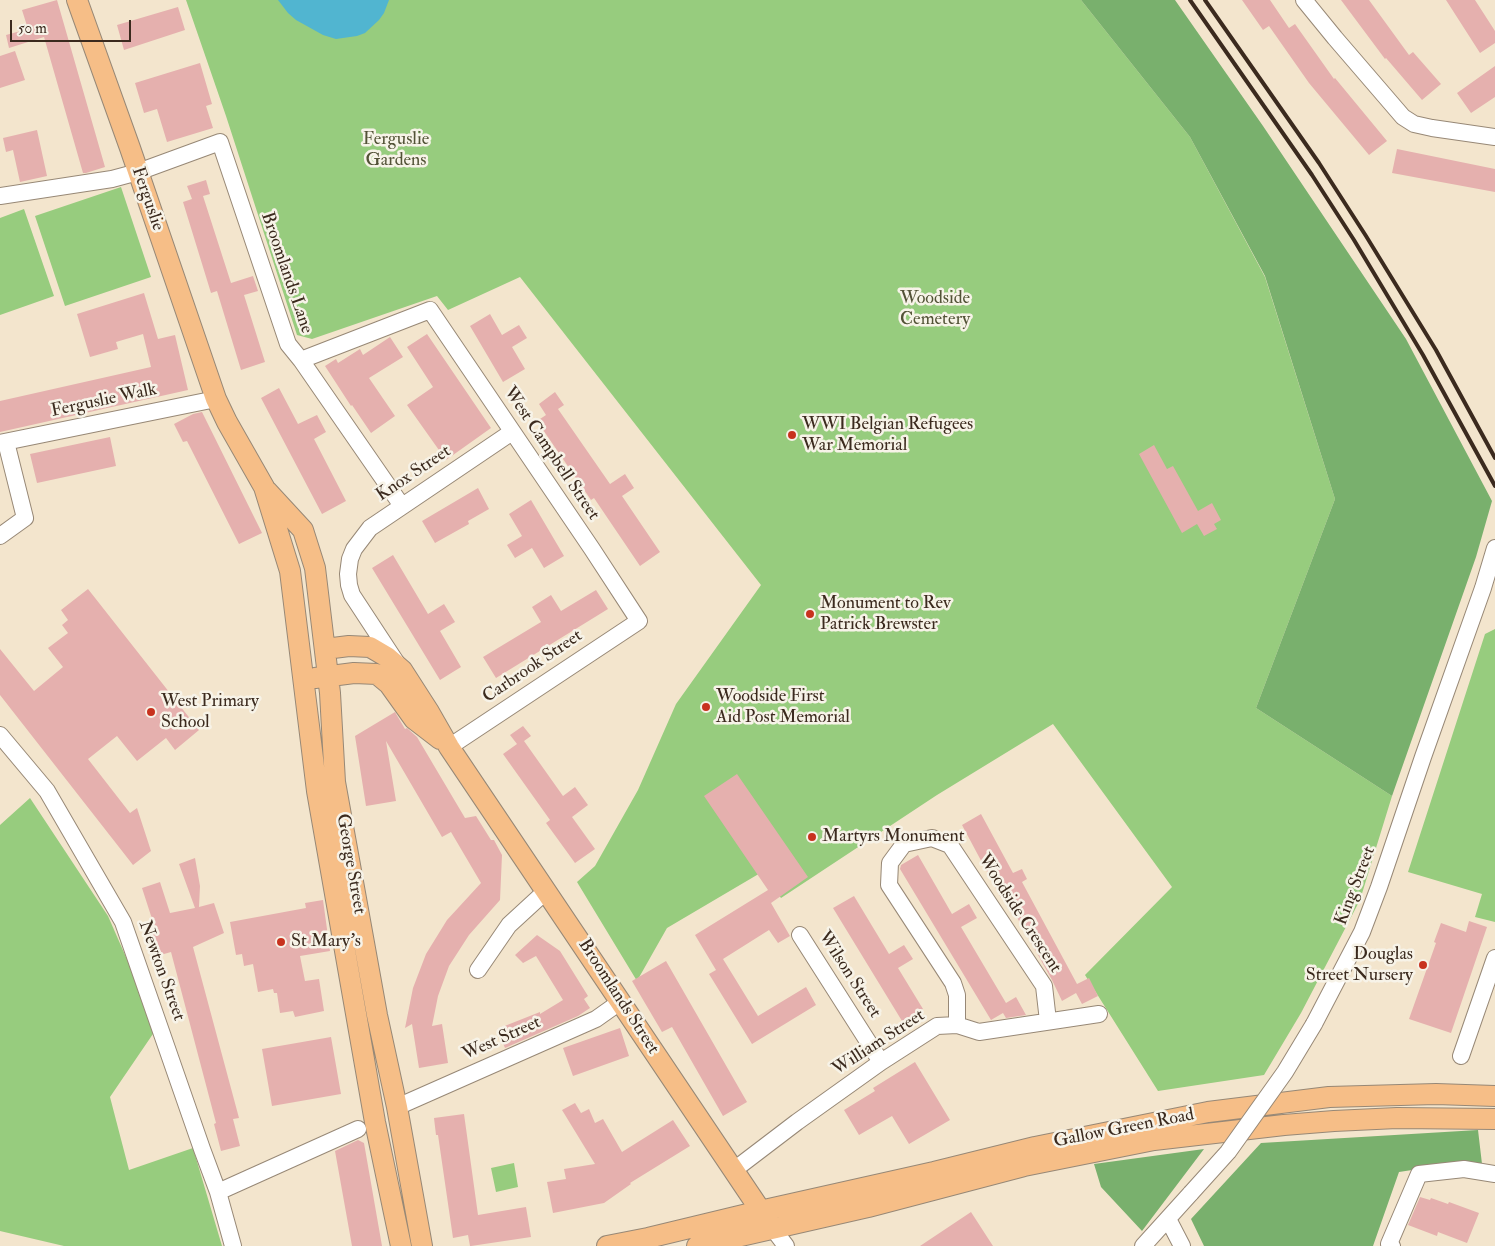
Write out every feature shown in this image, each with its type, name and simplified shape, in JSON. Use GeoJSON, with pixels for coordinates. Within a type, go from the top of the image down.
{"type":"FeatureCollection","features":[{"type":"Feature","properties":{"kind":"main road","name":"Ferguslie"},"geometry":{"type":"LineString","coordinates":[[77,0],[216,399]]}},
{"type":"Feature","properties":{"kind":"main road"},"geometry":{"type":"LineString","coordinates":[[216,399],[264,487]]}},
{"type":"Feature","properties":{"kind":"main road","name":"George Street"},"geometry":{"type":"LineString","coordinates":[[264,487],[303,530],[315,568],[328,676],[335,782],[377,1015],[397,1107],[422,1246]]}},
{"type":"Feature","properties":{"kind":"main road","name":"George Street"},"geometry":{"type":"LineString","coordinates":[[264,487],[292,585],[317,791],[376,1122],[401,1246]]}},
{"type":"Feature","properties":{"kind":"main road","name":"Broomlands Street"},"geometry":{"type":"LineString","coordinates":[[325,649],[349,646],[370,647],[402,670],[449,747],[774,1230]]}},
{"type":"Feature","properties":{"kind":"main road"},"geometry":{"type":"LineString","coordinates":[[304,679],[325,649]]}},
{"type":"Feature","properties":{"kind":"main road","name":"Broomlands Street"},"geometry":{"type":"LineString","coordinates":[[328,676],[368,672],[378,674],[388,684],[414,719],[449,747]]}},
{"type":"Feature","properties":{"kind":"main road"},"geometry":{"type":"LineString","coordinates":[[304,679],[328,676]]}},
{"type":"Feature","properties":{"kind":"main road","name":"Gallow Green Road"},"geometry":{"type":"LineString","coordinates":[[607,1246],[1080,1137],[1208,1112],[1329,1097],[1436,1094],[1495,1096]]}},
{"type":"Feature","properties":{"kind":"main road","name":"Gallow Green Road"},"geometry":{"type":"LineString","coordinates":[[697,1246],[774,1230],[1024,1166],[1154,1140],[1334,1121],[1397,1118],[1495,1119]]}},
{"type":"Feature","properties":{"kind":"street"},"geometry":{"type":"LineString","coordinates":[[1304,0],[1334,38],[1404,117],[1414,124],[1432,128],[1495,137]]}},
{"type":"Feature","properties":{"kind":"street","name":"Broomlands Lane"},"geometry":{"type":"LineString","coordinates":[[138,172],[220,142],[288,344],[402,506]]}},
{"type":"Feature","properties":{"kind":"street"},"geometry":{"type":"LineString","coordinates":[[0,196],[112,179],[138,172]]}},
{"type":"Feature","properties":{"kind":"street","name":"West Campbell Street"},"geometry":{"type":"LineString","coordinates":[[301,360],[430,310],[639,621]]}},
{"type":"Feature","properties":{"kind":"street","name":"Ferguslie Walk"},"geometry":{"type":"LineString","coordinates":[[3,442],[216,399]]}},
{"type":"Feature","properties":{"kind":"street","name":"Knox Street"},"geometry":{"type":"LineString","coordinates":[[350,559],[354,549],[370,528],[512,432]]}},
{"type":"Feature","properties":{"kind":"street"},"geometry":{"type":"LineString","coordinates":[[0,536],[25,518],[3,442]]}},
{"type":"Feature","properties":{"kind":"street","name":"King Street"},"geometry":{"type":"LineString","coordinates":[[1143,1246],[1228,1152],[1285,1072],[1314,1024],[1362,932],[1489,590],[1495,548]]}},
{"type":"Feature","properties":{"kind":"street","name":"Broomlands Street"},"geometry":{"type":"LineString","coordinates":[[350,559],[349,585],[352,595],[402,670]]}},
{"type":"Feature","properties":{"kind":"street","name":"Carbrook Street"},"geometry":{"type":"LineString","coordinates":[[449,747],[639,621]]}},
{"type":"Feature","properties":{"kind":"street","name":"Newton Street"},"geometry":{"type":"LineString","coordinates":[[0,735],[47,791],[123,922],[218,1192],[233,1246]]}},
{"type":"Feature","properties":{"kind":"street","name":"Woodside Crescent"},"geometry":{"type":"LineString","coordinates":[[957,1025],[957,995],[953,983],[889,885],[890,863],[904,844],[932,838],[950,845],[1044,986],[1048,1021]]}},
{"type":"Feature","properties":{"kind":"street"},"geometry":{"type":"LineString","coordinates":[[478,970],[509,925],[546,891]]}},
{"type":"Feature","properties":{"kind":"street","name":"Wilson Street"},"geometry":{"type":"LineString","coordinates":[[800,935],[881,1062]]}},
{"type":"Feature","properties":{"kind":"street"},"geometry":{"type":"LineString","coordinates":[[1461,1056],[1495,958]]}},
{"type":"Feature","properties":{"kind":"street","name":"West Street"},"geometry":{"type":"LineString","coordinates":[[397,1107],[596,1019],[620,1002]]}},
{"type":"Feature","properties":{"kind":"street","name":"William Street"},"geometry":{"type":"LineString","coordinates":[[734,1170],[881,1062],[937,1026],[957,1025],[979,1032],[1099,1014]]}},
{"type":"Feature","properties":{"kind":"street"},"geometry":{"type":"LineString","coordinates":[[218,1192],[358,1129]]}},
{"type":"Feature","properties":{"kind":"street"},"geometry":{"type":"LineString","coordinates":[[1392,1246],[1389,1244],[1420,1174],[1464,1169],[1495,1174]]}},
{"type":"Feature","properties":{"kind":"street"},"geometry":{"type":"LineString","coordinates":[[1168,1219],[1182,1246]]}},
{"type":"Feature","properties":{"kind":"street","name":"Broomlands Street"},"geometry":{"type":"LineString","coordinates":[[774,1230],[786,1246]]}},
{"type":"Feature","properties":{"kind":"green space","name":"Woodside Cemetery"},"geometry":{"type":"Polygon","coordinates":[[[186,0],[1081,0],[1190,137],[1265,277],[1335,499],[1256,708],[1392,796],[1360,900],[1301,1013],[1264,1075],[1158,1091],[1085,975],[1172,887],[1053,724],[937,795],[781,898],[762,872],[667,928],[637,981],[577,882],[595,866],[638,790],[676,704],[761,585],[520,277],[448,310],[437,296],[312,339],[297,335],[186,0]]]}},
{"type":"Feature","properties":{"kind":"green space"},"geometry":{"type":"Polygon","coordinates":[[[1081,0],[1175,0],[1263,126],[1406,339],[1492,501],[1476,557],[1392,796],[1256,708],[1335,499],[1265,276],[1190,137],[1081,0]]]}},
{"type":"Feature","properties":{"kind":"green space"},"geometry":{"type":"Polygon","coordinates":[[[121,187],[151,277],[65,306],[35,216],[121,187]]]}},
{"type":"Feature","properties":{"kind":"green space"},"geometry":{"type":"Polygon","coordinates":[[[24,209],[54,296],[0,315],[0,218],[24,209]]]}},
{"type":"Feature","properties":{"kind":"green space"},"geometry":{"type":"Polygon","coordinates":[[[1495,629],[1495,922],[1475,917],[1482,894],[1408,872],[1485,634],[1495,629]]]}},
{"type":"Feature","properties":{"kind":"green space"},"geometry":{"type":"Polygon","coordinates":[[[30,798],[108,916],[157,1028],[110,1097],[129,1170],[193,1148],[222,1246],[64,1246],[0,1231],[0,825],[30,798]]]}},
{"type":"Feature","properties":{"kind":"green space"},"geometry":{"type":"Polygon","coordinates":[[[1478,1130],[1482,1164],[1451,1164],[1399,1172],[1373,1246],[1204,1246],[1191,1219],[1261,1143],[1478,1130]]]}},
{"type":"Feature","properties":{"kind":"green space"},"geometry":{"type":"Polygon","coordinates":[[[1204,1149],[1142,1231],[1101,1187],[1094,1164],[1204,1149]]]}},
{"type":"Feature","properties":{"kind":"green space"},"geometry":{"type":"Polygon","coordinates":[[[514,1163],[518,1187],[496,1192],[491,1168],[514,1163]]]}},
{"type":"Feature","properties":{"kind":"water"},"geometry":{"type":"Polygon","coordinates":[[[278,0],[389,0],[379,20],[365,33],[336,39],[323,35],[296,20],[278,0]]]}},
{"type":"Feature","properties":{"kind":"building"},"geometry":{"type":"Polygon","coordinates":[[[57,0],[105,167],[86,173],[83,173],[44,37],[9,48],[6,35],[28,29],[22,10],[57,0]]]}},
{"type":"Feature","properties":{"kind":"building"},"geometry":{"type":"Polygon","coordinates":[[[1242,0],[1270,0],[1289,28],[1295,24],[1334,79],[1387,141],[1369,155],[1309,83],[1269,26],[1263,30],[1242,0]]]}},
{"type":"Feature","properties":{"kind":"building"},"geometry":{"type":"Polygon","coordinates":[[[1341,0],[1369,0],[1409,55],[1413,52],[1441,84],[1422,100],[1385,59],[1341,0]]]}},
{"type":"Feature","properties":{"kind":"building"},"geometry":{"type":"Polygon","coordinates":[[[1446,0],[1475,0],[1495,31],[1495,43],[1480,53],[1446,0]]]}},
{"type":"Feature","properties":{"kind":"building"},"geometry":{"type":"Polygon","coordinates":[[[178,7],[185,30],[124,50],[117,25],[178,7]]]}},
{"type":"Feature","properties":{"kind":"building"},"geometry":{"type":"Polygon","coordinates":[[[15,51],[25,80],[0,88],[0,56],[15,51]]]}},
{"type":"Feature","properties":{"kind":"building"},"geometry":{"type":"Polygon","coordinates":[[[200,63],[212,104],[206,106],[213,128],[167,142],[157,109],[144,113],[135,83],[200,63]]]}},
{"type":"Feature","properties":{"kind":"building"},"geometry":{"type":"Polygon","coordinates":[[[1495,66],[1495,97],[1471,113],[1457,93],[1495,66]]]}},
{"type":"Feature","properties":{"kind":"building"},"geometry":{"type":"Polygon","coordinates":[[[37,130],[47,176],[20,182],[13,150],[6,152],[3,138],[37,130]]]}},
{"type":"Feature","properties":{"kind":"building"},"geometry":{"type":"Polygon","coordinates":[[[1397,149],[1495,169],[1495,192],[1392,173],[1397,149]]]}},
{"type":"Feature","properties":{"kind":"building"},"geometry":{"type":"Polygon","coordinates":[[[206,180],[210,194],[203,196],[231,283],[253,276],[258,291],[244,295],[265,362],[241,370],[217,291],[211,293],[183,202],[192,199],[187,186],[206,180]]]}},
{"type":"Feature","properties":{"kind":"building"},"geometry":{"type":"Polygon","coordinates":[[[144,293],[158,339],[175,335],[188,390],[0,432],[0,401],[151,367],[143,334],[116,342],[118,349],[90,357],[77,314],[144,293]]]}},
{"type":"Feature","properties":{"kind":"building"},"geometry":{"type":"Polygon","coordinates":[[[490,314],[502,335],[519,325],[527,338],[512,347],[525,369],[503,382],[470,326],[490,314]]]}},
{"type":"Feature","properties":{"kind":"building"},"geometry":{"type":"Polygon","coordinates":[[[427,334],[491,428],[446,460],[407,405],[433,387],[407,347],[427,334]]]}},
{"type":"Feature","properties":{"kind":"building"},"geometry":{"type":"Polygon","coordinates":[[[390,337],[403,357],[369,378],[395,416],[371,433],[325,366],[336,359],[338,363],[360,349],[363,355],[390,337]]]}},
{"type":"Feature","properties":{"kind":"building"},"geometry":{"type":"Polygon","coordinates":[[[279,388],[298,424],[317,415],[326,432],[314,439],[346,501],[322,514],[261,398],[279,388]]]}},
{"type":"Feature","properties":{"kind":"building"},"geometry":{"type":"Polygon","coordinates":[[[555,392],[564,405],[558,409],[610,484],[625,474],[634,488],[622,496],[660,552],[640,566],[594,498],[591,500],[537,421],[546,415],[539,404],[555,392]]]}},
{"type":"Feature","properties":{"kind":"building"},"geometry":{"type":"Polygon","coordinates":[[[202,412],[262,533],[239,544],[187,441],[183,442],[174,424],[193,414],[202,412]]]}},
{"type":"Feature","properties":{"kind":"building"},"geometry":{"type":"Polygon","coordinates":[[[110,437],[116,466],[37,483],[30,454],[110,437]]]}},
{"type":"Feature","properties":{"kind":"building"},"geometry":{"type":"Polygon","coordinates":[[[1154,445],[1167,469],[1173,466],[1198,511],[1212,503],[1221,520],[1214,524],[1217,529],[1204,536],[1197,524],[1182,533],[1139,454],[1154,445]]]}},
{"type":"Feature","properties":{"kind":"building"},"geometry":{"type":"Polygon","coordinates":[[[478,488],[489,509],[468,521],[469,524],[435,543],[422,521],[478,488]]]}},
{"type":"Feature","properties":{"kind":"building"},"geometry":{"type":"Polygon","coordinates":[[[531,500],[564,556],[544,568],[532,548],[515,558],[507,545],[522,536],[509,514],[531,500]]]}},
{"type":"Feature","properties":{"kind":"building"},"geometry":{"type":"Polygon","coordinates":[[[393,555],[428,614],[444,604],[455,622],[440,631],[461,667],[440,680],[372,568],[393,555]]]}},
{"type":"Feature","properties":{"kind":"building"},"geometry":{"type":"Polygon","coordinates":[[[88,589],[199,730],[175,750],[166,738],[137,761],[117,736],[88,759],[130,813],[137,808],[151,851],[133,865],[0,695],[0,649],[34,691],[63,667],[48,648],[68,633],[62,625],[68,620],[61,610],[88,589]]]}},
{"type":"Feature","properties":{"kind":"building"},"geometry":{"type":"Polygon","coordinates":[[[596,590],[608,609],[496,678],[483,657],[541,622],[532,607],[551,595],[561,611],[596,590]]]}},
{"type":"Feature","properties":{"kind":"building"},"geometry":{"type":"Polygon","coordinates":[[[395,712],[405,729],[407,728],[417,737],[465,818],[476,816],[491,840],[494,840],[502,855],[500,900],[469,935],[449,966],[438,996],[432,1026],[442,1024],[448,1063],[419,1068],[412,1024],[405,1028],[413,988],[426,954],[447,920],[481,883],[451,832],[442,837],[386,741],[396,801],[366,806],[355,736],[395,712]]]}},
{"type":"Feature","properties":{"kind":"building"},"geometry":{"type":"Polygon","coordinates":[[[523,726],[531,736],[524,741],[563,796],[575,787],[588,805],[572,817],[595,849],[575,863],[546,823],[550,820],[503,754],[517,744],[510,735],[523,726]]]}},
{"type":"Feature","properties":{"kind":"building"},"geometry":{"type":"Polygon","coordinates":[[[737,774],[808,877],[771,903],[790,936],[778,943],[769,930],[723,959],[758,1016],[806,987],[816,1005],[752,1044],[709,974],[716,970],[695,935],[768,890],[704,796],[737,774]]]}},
{"type":"Feature","properties":{"kind":"building"},"geometry":{"type":"Polygon","coordinates":[[[981,814],[1013,873],[1022,869],[1027,879],[1022,882],[1077,984],[1089,978],[1098,996],[1082,1004],[1076,993],[1062,1001],[1005,896],[1001,898],[962,825],[981,814]]]}},
{"type":"Feature","properties":{"kind":"building"},"geometry":{"type":"Polygon","coordinates":[[[918,855],[952,914],[969,904],[977,918],[961,927],[1006,1003],[1016,997],[1026,1015],[1006,1018],[1003,1013],[991,1020],[900,869],[901,865],[918,855]]]}},
{"type":"Feature","properties":{"kind":"building"},"geometry":{"type":"Polygon","coordinates":[[[195,858],[200,886],[199,907],[214,903],[224,933],[193,947],[239,1118],[233,1119],[240,1146],[221,1151],[214,1124],[216,1123],[171,952],[157,956],[148,927],[154,925],[142,888],[160,882],[170,913],[195,908],[179,864],[195,858]]]}},
{"type":"Feature","properties":{"kind":"building"},"geometry":{"type":"Polygon","coordinates":[[[854,896],[889,954],[904,945],[913,959],[898,968],[923,1009],[902,1021],[833,908],[854,896]]]}},
{"type":"Feature","properties":{"kind":"building","name":"St Mary's"},"geometry":{"type":"Polygon","coordinates":[[[323,900],[330,951],[300,956],[305,981],[319,979],[324,1011],[295,1017],[293,1011],[280,1013],[277,993],[274,993],[273,989],[258,992],[253,964],[244,966],[242,954],[236,955],[230,922],[306,908],[305,903],[323,900]]]}},
{"type":"Feature","properties":{"kind":"building"},"geometry":{"type":"Polygon","coordinates":[[[1469,921],[1487,927],[1451,1033],[1409,1019],[1436,943],[1434,942],[1441,923],[1466,932],[1469,921]]]}},
{"type":"Feature","properties":{"kind":"building"},"geometry":{"type":"Polygon","coordinates":[[[537,935],[560,951],[588,996],[584,999],[590,1008],[578,1016],[505,1048],[497,1029],[540,1012],[540,1014],[563,1000],[536,956],[523,963],[515,955],[537,935]]]}},
{"type":"Feature","properties":{"kind":"building"},"geometry":{"type":"Polygon","coordinates":[[[666,961],[747,1102],[723,1116],[672,1027],[662,1032],[632,981],[666,961]]]}},
{"type":"Feature","properties":{"kind":"building"},"geometry":{"type":"Polygon","coordinates":[[[620,1028],[629,1056],[573,1076],[563,1048],[620,1028]]]}},
{"type":"Feature","properties":{"kind":"building"},"geometry":{"type":"Polygon","coordinates":[[[331,1037],[341,1094],[272,1106],[262,1049],[331,1037]]]}},
{"type":"Feature","properties":{"kind":"building"},"geometry":{"type":"Polygon","coordinates":[[[915,1062],[950,1120],[909,1144],[892,1116],[859,1135],[844,1110],[875,1091],[873,1088],[915,1062]]]}},
{"type":"Feature","properties":{"kind":"building"},"geometry":{"type":"Polygon","coordinates":[[[575,1103],[581,1113],[589,1109],[595,1123],[603,1119],[622,1152],[673,1120],[690,1146],[630,1183],[604,1203],[553,1213],[547,1182],[566,1179],[564,1169],[595,1164],[562,1110],[575,1103]]]}},
{"type":"Feature","properties":{"kind":"building"},"geometry":{"type":"Polygon","coordinates":[[[464,1114],[478,1215],[526,1207],[531,1237],[471,1246],[468,1235],[453,1238],[434,1118],[464,1114]]]}},
{"type":"Feature","properties":{"kind":"building"},"geometry":{"type":"Polygon","coordinates":[[[358,1140],[364,1143],[382,1246],[352,1246],[335,1151],[358,1140]]]}},
{"type":"Feature","properties":{"kind":"building"},"geometry":{"type":"Polygon","coordinates":[[[1420,1197],[1430,1200],[1431,1198],[1448,1204],[1449,1202],[1479,1213],[1467,1243],[1438,1232],[1437,1236],[1408,1225],[1420,1197]]]}},
{"type":"Feature","properties":{"kind":"building"},"geometry":{"type":"Polygon","coordinates":[[[971,1212],[993,1246],[920,1246],[971,1212]]]}},
{"type":"Feature","properties":{"kind":"railway"},"geometry":{"type":"LineString","coordinates":[[1190,0],[1312,175],[1354,240],[1423,355],[1495,486]]}},
{"type":"Feature","properties":{"kind":"railway"},"geometry":{"type":"LineString","coordinates":[[1205,0],[1319,163],[1366,236],[1436,350],[1495,458]]}},
{"type":"Feature","properties":{"kind":"place","name":"WWI Belgian Refugees War Memorial"},"geometry":{"type":"Point","coordinates":[792,435]}},
{"type":"Feature","properties":{"kind":"place","name":"Monument to Rev Patrick Brewster"},"geometry":{"type":"Point","coordinates":[810,614]}},
{"type":"Feature","properties":{"kind":"place","name":"Woodside First Aid Post Memorial"},"geometry":{"type":"Point","coordinates":[706,707]}},
{"type":"Feature","properties":{"kind":"place","name":"West Primary School"},"geometry":{"type":"Point","coordinates":[151,712]}},
{"type":"Feature","properties":{"kind":"place","name":"Martyrs Monument"},"geometry":{"type":"Point","coordinates":[812,837]}},
{"type":"Feature","properties":{"kind":"place","name":"St Mary's"},"geometry":{"type":"Point","coordinates":[281,942]}},
{"type":"Feature","properties":{"kind":"place","name":"Douglas Street Nursery"},"geometry":{"type":"Point","coordinates":[1423,965]}},
{"type":"Feature","properties":{"kind":"park label","name":"Ferguslie Gardens"},"geometry":{"type":"Point","coordinates":[396,150]}}]}
